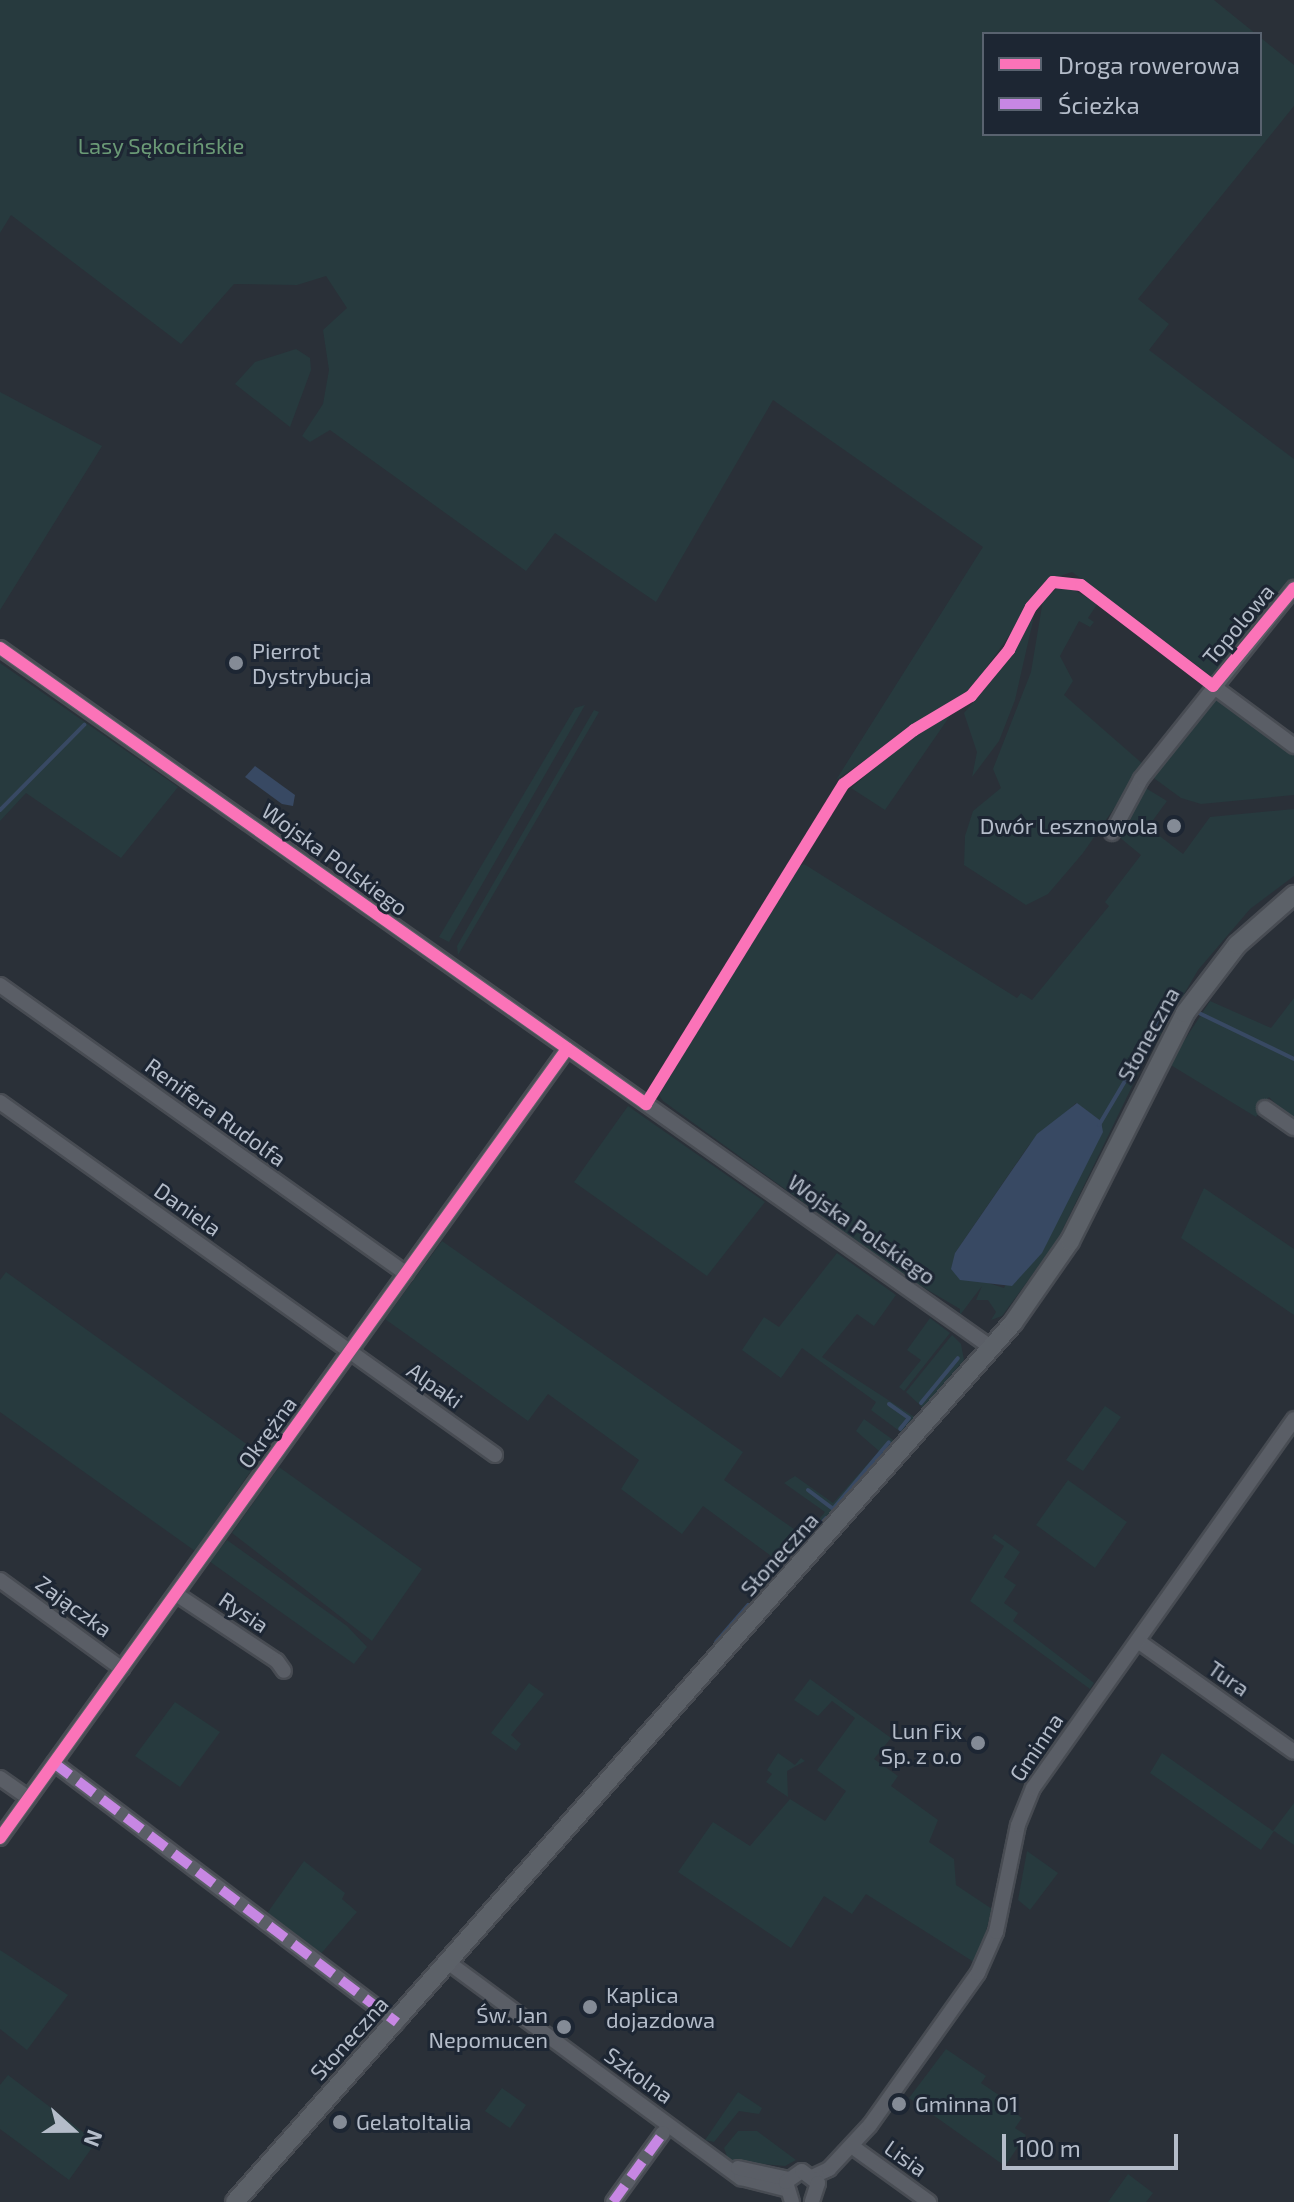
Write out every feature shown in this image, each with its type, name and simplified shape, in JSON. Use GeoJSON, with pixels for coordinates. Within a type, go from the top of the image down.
{"type":"FeatureCollection","features":[{"type":"Feature","properties":{"kind":"main road","name":"Słoneczna"},"geometry":{"type":"LineString","coordinates":[[235,2202],[992,1348],[1057,1265],[1163,1053],[1201,989],[1237,945],[1294,895]]}},
{"type":"Feature","properties":{"kind":"street","name":"Topolowa"},"geometry":{"type":"LineString","coordinates":[[1112,833],[1141,779],[1294,588]]}},
{"type":"Feature","properties":{"kind":"street","name":"Wojska Polskiego"},"geometry":{"type":"LineString","coordinates":[[0,648],[992,1348]]}},
{"type":"Feature","properties":{"kind":"street"},"geometry":{"type":"LineString","coordinates":[[1213,686],[1294,746]]}},
{"type":"Feature","properties":{"kind":"street","name":"Renifera Rudolfa"},"geometry":{"type":"LineString","coordinates":[[0,985],[406,1274]]}},
{"type":"Feature","properties":{"kind":"street","name":"Okrężna"},"geometry":{"type":"LineString","coordinates":[[0,1838],[567,1049]]}},
{"type":"Feature","properties":{"kind":"street","name":"Daniela"},"geometry":{"type":"LineString","coordinates":[[0,1102],[350,1352]]}},
{"type":"Feature","properties":{"kind":"street"},"geometry":{"type":"LineString","coordinates":[[1265,1108],[1294,1128]]}},
{"type":"Feature","properties":{"kind":"street","name":"Alpaki"},"geometry":{"type":"LineString","coordinates":[[350,1352],[495,1455]]}},
{"type":"Feature","properties":{"kind":"street","name":"Gminna"},"geometry":{"type":"LineString","coordinates":[[816,2181],[842,2170],[985,1961],[1027,1800],[1294,1419]]}},
{"type":"Feature","properties":{"kind":"street","name":"Zajączka"},"geometry":{"type":"LineString","coordinates":[[0,1580],[122,1669]]}},
{"type":"Feature","properties":{"kind":"street","name":"Rysia"},"geometry":{"type":"LineString","coordinates":[[176,1594],[277,1661],[284,1671]]}},
{"type":"Feature","properties":{"kind":"street","name":"Tura"},"geometry":{"type":"LineString","coordinates":[[1138,1641],[1294,1752]]}},
{"type":"Feature","properties":{"kind":"street"},"geometry":{"type":"LineString","coordinates":[[54,1763],[397,2022]]}},
{"type":"Feature","properties":{"kind":"street"},"geometry":{"type":"LineString","coordinates":[[0,1778],[29,1798]]}},
{"type":"Feature","properties":{"kind":"street","name":"Szkolna"},"geometry":{"type":"LineString","coordinates":[[449,1963],[741,2178],[788,2190]]}},
{"type":"Feature","properties":{"kind":"street","name":"Gminna"},"geometry":{"type":"LineString","coordinates":[[816,2181],[870,2125]]}},
{"type":"Feature","properties":{"kind":"street"},"geometry":{"type":"LineString","coordinates":[[613,2202],[663,2133]]}},
{"type":"Feature","properties":{"kind":"street","name":"Lisia"},"geometry":{"type":"LineString","coordinates":[[857,2150],[929,2202]]}},
{"type":"Feature","properties":{"kind":"street"},"geometry":{"type":"LineString","coordinates":[[788,2190],[800,2171],[816,2181],[812,2202]]}},
{"type":"Feature","properties":{"kind":"green space","name":"Lasy Sękocińskie"},"geometry":{"type":"Polygon","coordinates":[[[0,0],[1214,0],[1254,32],[982,32],[982,136],[1262,136],[1262,39],[1294,65],[1294,106],[1138,299],[1169,324],[1149,350],[1294,459],[1294,579],[1212,677],[1072,572],[1048,580],[973,687],[836,780],[983,547],[773,400],[656,602],[555,533],[526,571],[330,430],[310,442],[302,436],[323,404],[329,370],[323,330],[347,308],[326,276],[297,285],[234,284],[181,344],[11,215],[0,233],[0,0]]]}},
{"type":"Feature","properties":{"kind":"green space"},"geometry":{"type":"Polygon","coordinates":[[[296,349],[310,358],[311,370],[290,427],[235,384],[255,362],[296,349]]]}},
{"type":"Feature","properties":{"kind":"green space"},"geometry":{"type":"Polygon","coordinates":[[[0,392],[102,446],[0,610],[0,392]]]}},
{"type":"Feature","properties":{"kind":"green space"},"geometry":{"type":"Polygon","coordinates":[[[1062,584],[1098,603],[1088,618],[1094,622],[1090,627],[1079,621],[1060,656],[1073,681],[1064,695],[1144,765],[1083,853],[1048,894],[1026,905],[964,865],[965,836],[973,811],[1001,788],[993,769],[1031,672],[1043,600],[1062,584]]]}},
{"type":"Feature","properties":{"kind":"green space"},"geometry":{"type":"Polygon","coordinates":[[[1035,612],[1015,700],[999,741],[972,777],[977,752],[964,713],[1008,661],[1035,612]]]}},
{"type":"Feature","properties":{"kind":"green space"},"geometry":{"type":"Polygon","coordinates":[[[0,663],[178,787],[121,858],[26,793],[0,821],[0,663]]]}},
{"type":"Feature","properties":{"kind":"green space"},"geometry":{"type":"Polygon","coordinates":[[[1213,692],[1294,752],[1294,795],[1201,804],[1181,798],[1151,776],[1213,692]]]}},
{"type":"Feature","properties":{"kind":"green space"},"geometry":{"type":"Polygon","coordinates":[[[585,705],[449,942],[439,937],[575,708],[585,705]]]}},
{"type":"Feature","properties":{"kind":"green space"},"geometry":{"type":"Polygon","coordinates":[[[594,710],[599,712],[458,955],[457,946],[594,710]]]}},
{"type":"Feature","properties":{"kind":"green space"},"geometry":{"type":"Polygon","coordinates":[[[952,713],[885,810],[851,788],[912,736],[952,713]]]}},
{"type":"Feature","properties":{"kind":"green space"},"geometry":{"type":"Polygon","coordinates":[[[1144,787],[1167,801],[1148,827],[1183,854],[1210,817],[1294,809],[1294,876],[1250,909],[1198,970],[1142,1066],[1057,1241],[1002,1316],[991,1320],[996,1312],[988,1300],[976,1300],[982,1286],[960,1315],[960,1309],[911,1280],[663,1101],[659,1095],[796,868],[804,864],[1017,998],[1021,993],[1032,1000],[1109,906],[1105,902],[1141,855],[1118,836],[1144,787]],[[1076,1103],[1029,1145],[955,1253],[976,1279],[1004,1288],[1101,1121],[1076,1103]]]}},
{"type":"Feature","properties":{"kind":"green space"},"geometry":{"type":"Polygon","coordinates":[[[1294,998],[1294,1122],[1269,1097],[1256,1117],[1169,1064],[1210,1001],[1271,1028],[1294,998]]]}},
{"type":"Feature","properties":{"kind":"green space"},"geometry":{"type":"Polygon","coordinates":[[[628,1106],[765,1202],[707,1276],[574,1182],[628,1106]]]}},
{"type":"Feature","properties":{"kind":"green space"},"geometry":{"type":"Polygon","coordinates":[[[1204,1188],[1294,1249],[1294,1315],[1181,1238],[1204,1188]]]}},
{"type":"Feature","properties":{"kind":"green space"},"geometry":{"type":"Polygon","coordinates":[[[442,1241],[743,1452],[724,1480],[811,1541],[800,1553],[794,1549],[791,1554],[796,1558],[772,1585],[768,1581],[782,1564],[703,1506],[682,1534],[621,1489],[639,1460],[548,1394],[528,1421],[385,1319],[442,1241]]]}},
{"type":"Feature","properties":{"kind":"green space"},"geometry":{"type":"Polygon","coordinates":[[[837,1253],[896,1295],[874,1326],[857,1314],[822,1357],[916,1418],[902,1433],[871,1410],[876,1402],[802,1348],[781,1378],[742,1350],[764,1317],[779,1327],[837,1253]]]}},
{"type":"Feature","properties":{"kind":"green space"},"geometry":{"type":"Polygon","coordinates":[[[6,1272],[262,1455],[195,1551],[0,1412],[0,1280],[6,1272]]]}},
{"type":"Feature","properties":{"kind":"green space"},"geometry":{"type":"Polygon","coordinates":[[[930,1318],[950,1333],[904,1391],[899,1387],[921,1360],[907,1350],[930,1318]]]}},
{"type":"Feature","properties":{"kind":"green space"},"geometry":{"type":"Polygon","coordinates":[[[952,1335],[961,1344],[964,1360],[923,1408],[906,1392],[952,1335]]]}},
{"type":"Feature","properties":{"kind":"green space"},"geometry":{"type":"Polygon","coordinates":[[[1105,1406],[1121,1417],[1083,1471],[1066,1460],[1105,1406]]]}},
{"type":"Feature","properties":{"kind":"green space"},"geometry":{"type":"Polygon","coordinates":[[[864,1419],[896,1442],[816,1535],[810,1530],[825,1512],[784,1483],[795,1476],[833,1503],[879,1451],[856,1431],[864,1419]]]}},
{"type":"Feature","properties":{"kind":"green space"},"geometry":{"type":"Polygon","coordinates":[[[279,1467],[422,1569],[372,1641],[232,1533],[279,1467]]]}},
{"type":"Feature","properties":{"kind":"green space"},"geometry":{"type":"Polygon","coordinates":[[[1068,1480],[1127,1522],[1095,1568],[1036,1525],[1068,1480]]]}},
{"type":"Feature","properties":{"kind":"green space"},"geometry":{"type":"Polygon","coordinates":[[[995,1534],[1020,1552],[1004,1577],[1016,1585],[1004,1603],[1018,1613],[1013,1621],[1094,1683],[1090,1689],[970,1601],[1004,1546],[992,1538],[995,1534]]]}},
{"type":"Feature","properties":{"kind":"green space"},"geometry":{"type":"Polygon","coordinates":[[[227,1540],[347,1626],[367,1647],[354,1664],[209,1561],[227,1540]]]}},
{"type":"Feature","properties":{"kind":"green space"},"geometry":{"type":"Polygon","coordinates":[[[810,1679],[891,1738],[874,1759],[898,1776],[891,1786],[938,1820],[929,1842],[954,1859],[956,1885],[992,1909],[977,1964],[866,1894],[852,1914],[824,1896],[791,1948],[678,1872],[713,1822],[750,1846],[790,1799],[825,1821],[846,1791],[817,1770],[855,1718],[832,1701],[818,1716],[794,1700],[810,1679]]]}},
{"type":"Feature","properties":{"kind":"green space"},"geometry":{"type":"Polygon","coordinates":[[[529,1683],[544,1694],[511,1735],[521,1744],[516,1751],[491,1733],[529,1683]]]}},
{"type":"Feature","properties":{"kind":"green space"},"geometry":{"type":"Polygon","coordinates":[[[175,1702],[220,1732],[180,1787],[135,1756],[175,1702]]]}},
{"type":"Feature","properties":{"kind":"green space"},"geometry":{"type":"Polygon","coordinates":[[[778,1753],[795,1765],[801,1758],[805,1761],[787,1771],[788,1797],[766,1782],[772,1774],[767,1770],[778,1753]]]}},
{"type":"Feature","properties":{"kind":"green space"},"geometry":{"type":"Polygon","coordinates":[[[1162,1753],[1273,1831],[1294,1803],[1294,1845],[1274,1831],[1261,1850],[1150,1773],[1162,1753]]]}},
{"type":"Feature","properties":{"kind":"green space"},"geometry":{"type":"Polygon","coordinates":[[[1027,1851],[1058,1873],[1030,1910],[1018,1900],[1027,1851]]]}},
{"type":"Feature","properties":{"kind":"green space"},"geometry":{"type":"Polygon","coordinates":[[[304,1861],[345,1893],[342,1899],[357,1912],[318,1957],[270,1921],[268,1912],[304,1861]]]}},
{"type":"Feature","properties":{"kind":"green space"},"geometry":{"type":"Polygon","coordinates":[[[0,1950],[68,1995],[27,2050],[0,2029],[0,1950]]]}},
{"type":"Feature","properties":{"kind":"green space"},"geometry":{"type":"Polygon","coordinates":[[[946,2049],[986,2076],[981,2083],[1015,2106],[1012,2111],[1022,2118],[1015,2128],[1026,2135],[1005,2166],[909,2098],[946,2049]]]}},
{"type":"Feature","properties":{"kind":"green space"},"geometry":{"type":"Polygon","coordinates":[[[8,2075],[96,2142],[69,2180],[0,2129],[0,2085],[8,2075]]]}},
{"type":"Feature","properties":{"kind":"green space"},"geometry":{"type":"Polygon","coordinates":[[[502,2088],[526,2105],[510,2128],[485,2111],[502,2088]]]}},
{"type":"Feature","properties":{"kind":"green space"},"geometry":{"type":"Polygon","coordinates":[[[738,2092],[762,2108],[759,2114],[739,2111],[714,2142],[705,2140],[738,2092]]]}},
{"type":"Feature","properties":{"kind":"green space"},"geometry":{"type":"Polygon","coordinates":[[[738,2131],[757,2131],[796,2160],[785,2166],[761,2164],[758,2169],[728,2159],[724,2148],[738,2131]]]}},
{"type":"Feature","properties":{"kind":"green space"},"geometry":{"type":"Polygon","coordinates":[[[1128,2174],[1153,2193],[1146,2202],[1108,2202],[1128,2174]]]}},
{"type":"Feature","properties":{"kind":"water"},"geometry":{"type":"Polygon","coordinates":[[[255,766],[295,795],[293,806],[282,804],[245,777],[255,766]]]}},
{"type":"Feature","properties":{"kind":"water"},"geometry":{"type":"Polygon","coordinates":[[[1077,1103],[1101,1121],[1103,1132],[1042,1253],[1012,1286],[960,1280],[951,1269],[955,1253],[1037,1134],[1077,1103]]]}},
{"type":"Feature","properties":{"kind":"waterway"},"geometry":{"type":"LineString","coordinates":[[0,810],[84,725]]}},
{"type":"Feature","properties":{"kind":"waterway"},"geometry":{"type":"LineString","coordinates":[[1099,1125],[1173,1000]]}},
{"type":"Feature","properties":{"kind":"waterway"},"geometry":{"type":"LineString","coordinates":[[1199,1013],[1294,1059]]}},
{"type":"Feature","properties":{"kind":"waterway"},"geometry":{"type":"LineString","coordinates":[[921,1403],[958,1358]]}},
{"type":"Feature","properties":{"kind":"waterway"},"geometry":{"type":"LineString","coordinates":[[889,1404],[909,1418],[900,1429]]}},
{"type":"Feature","properties":{"kind":"waterway"},"geometry":{"type":"LineString","coordinates":[[808,1490],[833,1509],[889,1442]]}},
{"type":"Feature","properties":{"kind":"waterway"},"geometry":{"type":"LineString","coordinates":[[814,1531],[826,1518]]}},
{"type":"Feature","properties":{"kind":"waterway"},"geometry":{"type":"LineString","coordinates":[[800,1548],[807,1540]]}},
{"type":"Feature","properties":{"kind":"waterway"},"geometry":{"type":"LineString","coordinates":[[771,1581],[791,1559]]}},
{"type":"Feature","properties":{"kind":"waterway"},"geometry":{"type":"LineString","coordinates":[[716,1642],[748,1605]]}},
{"type":"Feature","properties":{"kind":"marked path"},"geometry":{"type":"LineString","coordinates":[[54,1763],[397,2022]]}},
{"type":"Feature","properties":{"kind":"marked path"},"geometry":{"type":"LineString","coordinates":[[613,2202],[663,2133]]}},
{"type":"Feature","properties":{"kind":"cycle path"},"geometry":{"type":"LineString","coordinates":[[0,648],[646,1104],[844,784],[914,730],[971,696],[1009,650],[1031,607],[1053,582],[1081,585],[1213,686],[1294,588]]}},
{"type":"Feature","properties":{"kind":"cycle path"},"geometry":{"type":"LineString","coordinates":[[0,1838],[567,1049]]}},
{"type":"Feature","properties":{"kind":"place","name":"Pierrot Dystrybucja"},"geometry":{"type":"Point","coordinates":[236,663]}},
{"type":"Feature","properties":{"kind":"place","name":"Dwór Lesznowola"},"geometry":{"type":"Point","coordinates":[1174,826]}},
{"type":"Feature","properties":{"kind":"place","name":"Lun Fix Sp. z o.o"},"geometry":{"type":"Point","coordinates":[978,1743]}},
{"type":"Feature","properties":{"kind":"place","name":"Kaplica dojazdowa"},"geometry":{"type":"Point","coordinates":[590,2007]}},
{"type":"Feature","properties":{"kind":"place","name":"Św. Jan Nepomucen"},"geometry":{"type":"Point","coordinates":[564,2027]}},
{"type":"Feature","properties":{"kind":"place","name":"Gminna 01"},"geometry":{"type":"Point","coordinates":[899,2104]}},
{"type":"Feature","properties":{"kind":"place","name":"GelatoItalia"},"geometry":{"type":"Point","coordinates":[340,2122]}}]}
